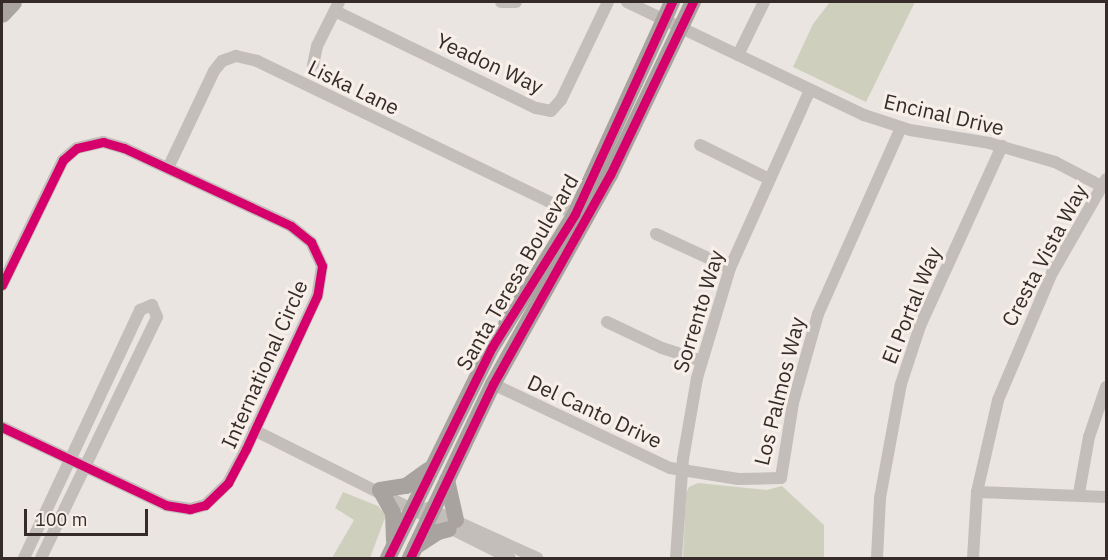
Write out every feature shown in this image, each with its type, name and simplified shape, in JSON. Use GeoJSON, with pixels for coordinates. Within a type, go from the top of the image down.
{"type":"FeatureCollection","features":[{"type":"Feature","properties":{"kind":"highway"},"geometry":{"type":"LineString","coordinates":[[2,14],[13,2]]}},
{"type":"Feature","properties":{"kind":"main road","name":"Santa Teresa Boulevard"},"geometry":{"type":"LineString","coordinates":[[391,552],[431,467],[507,320],[575,214],[672,2]]}},
{"type":"Feature","properties":{"kind":"main road","name":"Santa Teresa Boulevard"},"geometry":{"type":"LineString","coordinates":[[412,553],[493,384],[588,220],[693,2]]}},
{"type":"Feature","properties":{"kind":"main road"},"geometry":{"type":"LineString","coordinates":[[391,552],[393,513],[380,490],[406,486],[431,467]]}},
{"type":"Feature","properties":{"kind":"main road"},"geometry":{"type":"LineString","coordinates":[[412,553],[438,531],[452,524],[446,480]]}},
{"type":"Feature","properties":{"kind":"street"},"geometry":{"type":"LineString","coordinates":[[501,2],[516,2]]}},
{"type":"Feature","properties":{"kind":"street","name":"Yeadon Way"},"geometry":{"type":"LineString","coordinates":[[337,6],[536,108],[551,111],[561,100],[608,2]]}},
{"type":"Feature","properties":{"kind":"street","name":"Encinal Drive"},"geometry":{"type":"LineString","coordinates":[[627,2],[810,90],[901,128],[1002,146],[1055,162],[1105,183]]}},
{"type":"Feature","properties":{"kind":"street"},"geometry":{"type":"LineString","coordinates":[[738,55],[764,2]]}},
{"type":"Feature","properties":{"kind":"street"},"geometry":{"type":"LineString","coordinates":[[313,65],[337,6]]}},
{"type":"Feature","properties":{"kind":"street","name":"Liska Lane"},"geometry":{"type":"LineString","coordinates":[[168,168],[214,71],[222,61],[236,56],[257,62],[575,214]]}},
{"type":"Feature","properties":{"kind":"street","name":"Sorrento Way"},"geometry":{"type":"LineString","coordinates":[[676,558],[682,471],[702,361],[729,268],[810,90]]}},
{"type":"Feature","properties":{"kind":"street","name":"Los Palmos Way"},"geometry":{"type":"LineString","coordinates":[[682,471],[738,479],[781,478],[793,403],[818,314],[901,128]]}},
{"type":"Feature","properties":{"kind":"street","name":"International Circle"},"geometry":{"type":"LineString","coordinates":[[2,285],[56,171],[77,148],[103,142],[168,168],[291,226],[311,242],[320,255],[322,276],[317,296],[254,430],[219,495],[190,509],[166,505],[2,427]]}},
{"type":"Feature","properties":{"kind":"street"},"geometry":{"type":"LineString","coordinates":[[700,145],[769,179]]}},
{"type":"Feature","properties":{"kind":"street","name":"El Portal Way"},"geometry":{"type":"LineString","coordinates":[[877,558],[880,498],[901,384],[920,326],[1002,146]]}},
{"type":"Feature","properties":{"kind":"street","name":"Cresta Vista Way"},"geometry":{"type":"LineString","coordinates":[[973,558],[977,492],[998,400],[1020,342],[1052,273],[1105,183]]}},
{"type":"Feature","properties":{"kind":"street"},"geometry":{"type":"LineString","coordinates":[[656,234],[729,268]]}},
{"type":"Feature","properties":{"kind":"street"},"geometry":{"type":"LineString","coordinates":[[24,558],[140,310],[152,305],[158,316],[41,558]]}},
{"type":"Feature","properties":{"kind":"street"},"geometry":{"type":"LineString","coordinates":[[607,322],[662,348],[702,361]]}},
{"type":"Feature","properties":{"kind":"street","name":"Del Canto Drive"},"geometry":{"type":"LineString","coordinates":[[493,384],[682,471]]}},
{"type":"Feature","properties":{"kind":"street"},"geometry":{"type":"LineString","coordinates":[[1079,493],[1089,437],[1107,387]]}},
{"type":"Feature","properties":{"kind":"street"},"geometry":{"type":"LineString","coordinates":[[254,430],[452,524],[537,558]]}},
{"type":"Feature","properties":{"kind":"street"},"geometry":{"type":"LineString","coordinates":[[977,492],[1079,493],[1107,496]]}},
{"type":"Feature","properties":{"kind":"street"},"geometry":{"type":"LineString","coordinates":[[452,524],[510,558]]}},
{"type":"Feature","properties":{"kind":"green space"},"geometry":{"type":"Polygon","coordinates":[[[830,2],[915,2],[866,102],[793,67],[813,24],[830,2]]]}},
{"type":"Feature","properties":{"kind":"green space"},"geometry":{"type":"Polygon","coordinates":[[[698,483],[767,490],[782,486],[824,525],[824,558],[683,558],[686,493],[689,487],[698,483]]]}},
{"type":"Feature","properties":{"kind":"green space"},"geometry":{"type":"Polygon","coordinates":[[[343,492],[378,506],[386,515],[370,558],[332,558],[354,520],[335,508],[343,492]]]}},
{"type":"Feature","properties":{"kind":"cycle path"},"geometry":{"type":"LineString","coordinates":[[388,558],[492,347],[575,214],[672,2]]}},
{"type":"Feature","properties":{"kind":"cycle path"},"geometry":{"type":"LineString","coordinates":[[410,558],[493,384],[610,175],[693,2]]}},
{"type":"Feature","properties":{"kind":"cycle path"},"geometry":{"type":"LineString","coordinates":[[2,285],[63,160],[77,148],[103,142],[124,148],[291,226],[311,242],[322,266],[317,296],[246,449],[228,483],[205,505],[190,509],[166,505],[2,427]]}}]}
